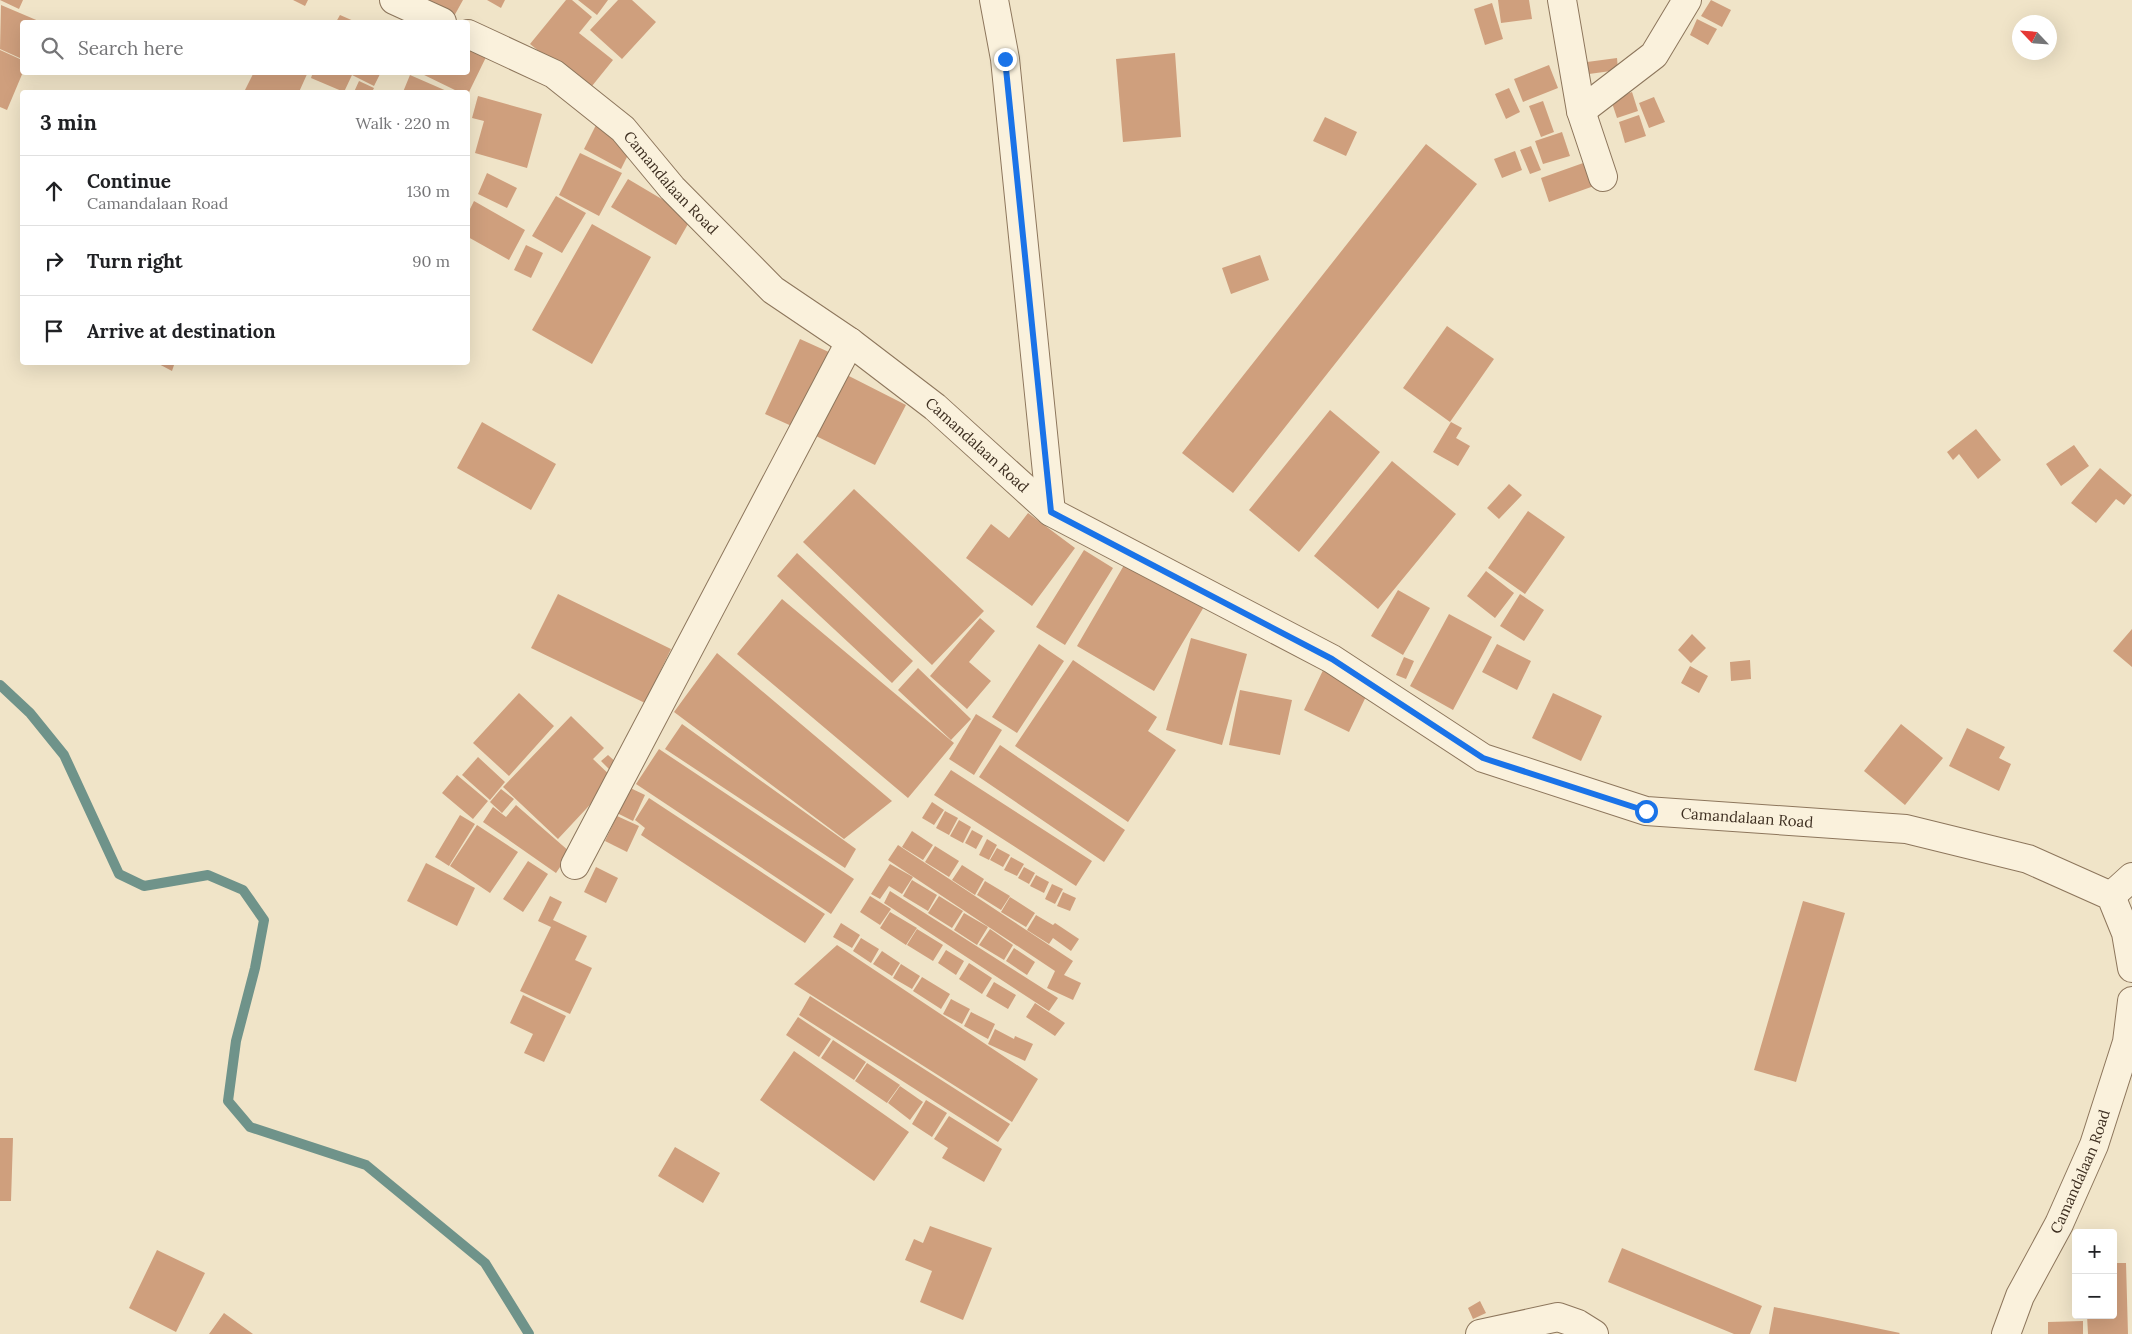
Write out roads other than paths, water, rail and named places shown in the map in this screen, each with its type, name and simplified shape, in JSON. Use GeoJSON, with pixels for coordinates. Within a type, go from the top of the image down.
{"type":"FeatureCollection","features":[{"type":"Feature","properties":{"kind":"street"},"geometry":{"type":"LineString","coordinates":[[394,0],[438,20]]}},
{"type":"Feature","properties":{"kind":"street"},"geometry":{"type":"LineString","coordinates":[[994,0],[1005,59],[1051,512]]}},
{"type":"Feature","properties":{"kind":"street"},"geometry":{"type":"LineString","coordinates":[[1562,0],[1581,111],[1603,177]]}},
{"type":"Feature","properties":{"kind":"street"},"geometry":{"type":"LineString","coordinates":[[1581,111],[1654,55],[1687,0]]}},
{"type":"Feature","properties":{"kind":"street","name":"Camandalaan Road"},"geometry":{"type":"LineString","coordinates":[[470,35],[554,74],[623,128],[672,188],[773,290],[850,342],[935,407],[1051,512],[1332,659],[1483,758],[1646,811],[1906,829],[2028,859],[2111,896]]}},
{"type":"Feature","properties":{"kind":"street"},"geometry":{"type":"LineString","coordinates":[[575,865],[850,342]]}},
{"type":"Feature","properties":{"kind":"street"},"geometry":{"type":"LineString","coordinates":[[2132,877],[2111,896],[2126,933],[2132,968]]}},
{"type":"Feature","properties":{"kind":"street","name":"Camandalaan Road"},"geometry":{"type":"LineString","coordinates":[[2006,1334],[2020,1296],[2059,1224],[2094,1145],[2130,1042],[2132,1001]]}},
{"type":"Feature","properties":{"kind":"street"},"geometry":{"type":"LineString","coordinates":[[1480,1334],[1558,1318],[1578,1324],[1594,1334]]}},
{"type":"Feature","properties":{"kind":"waterway"},"geometry":{"type":"LineString","coordinates":[[0,685],[30,713],[64,755],[119,874],[144,886],[208,875],[243,890],[264,920],[255,968],[236,1041],[228,1101],[250,1127],[366,1165],[485,1263],[529,1334]]}}]}
